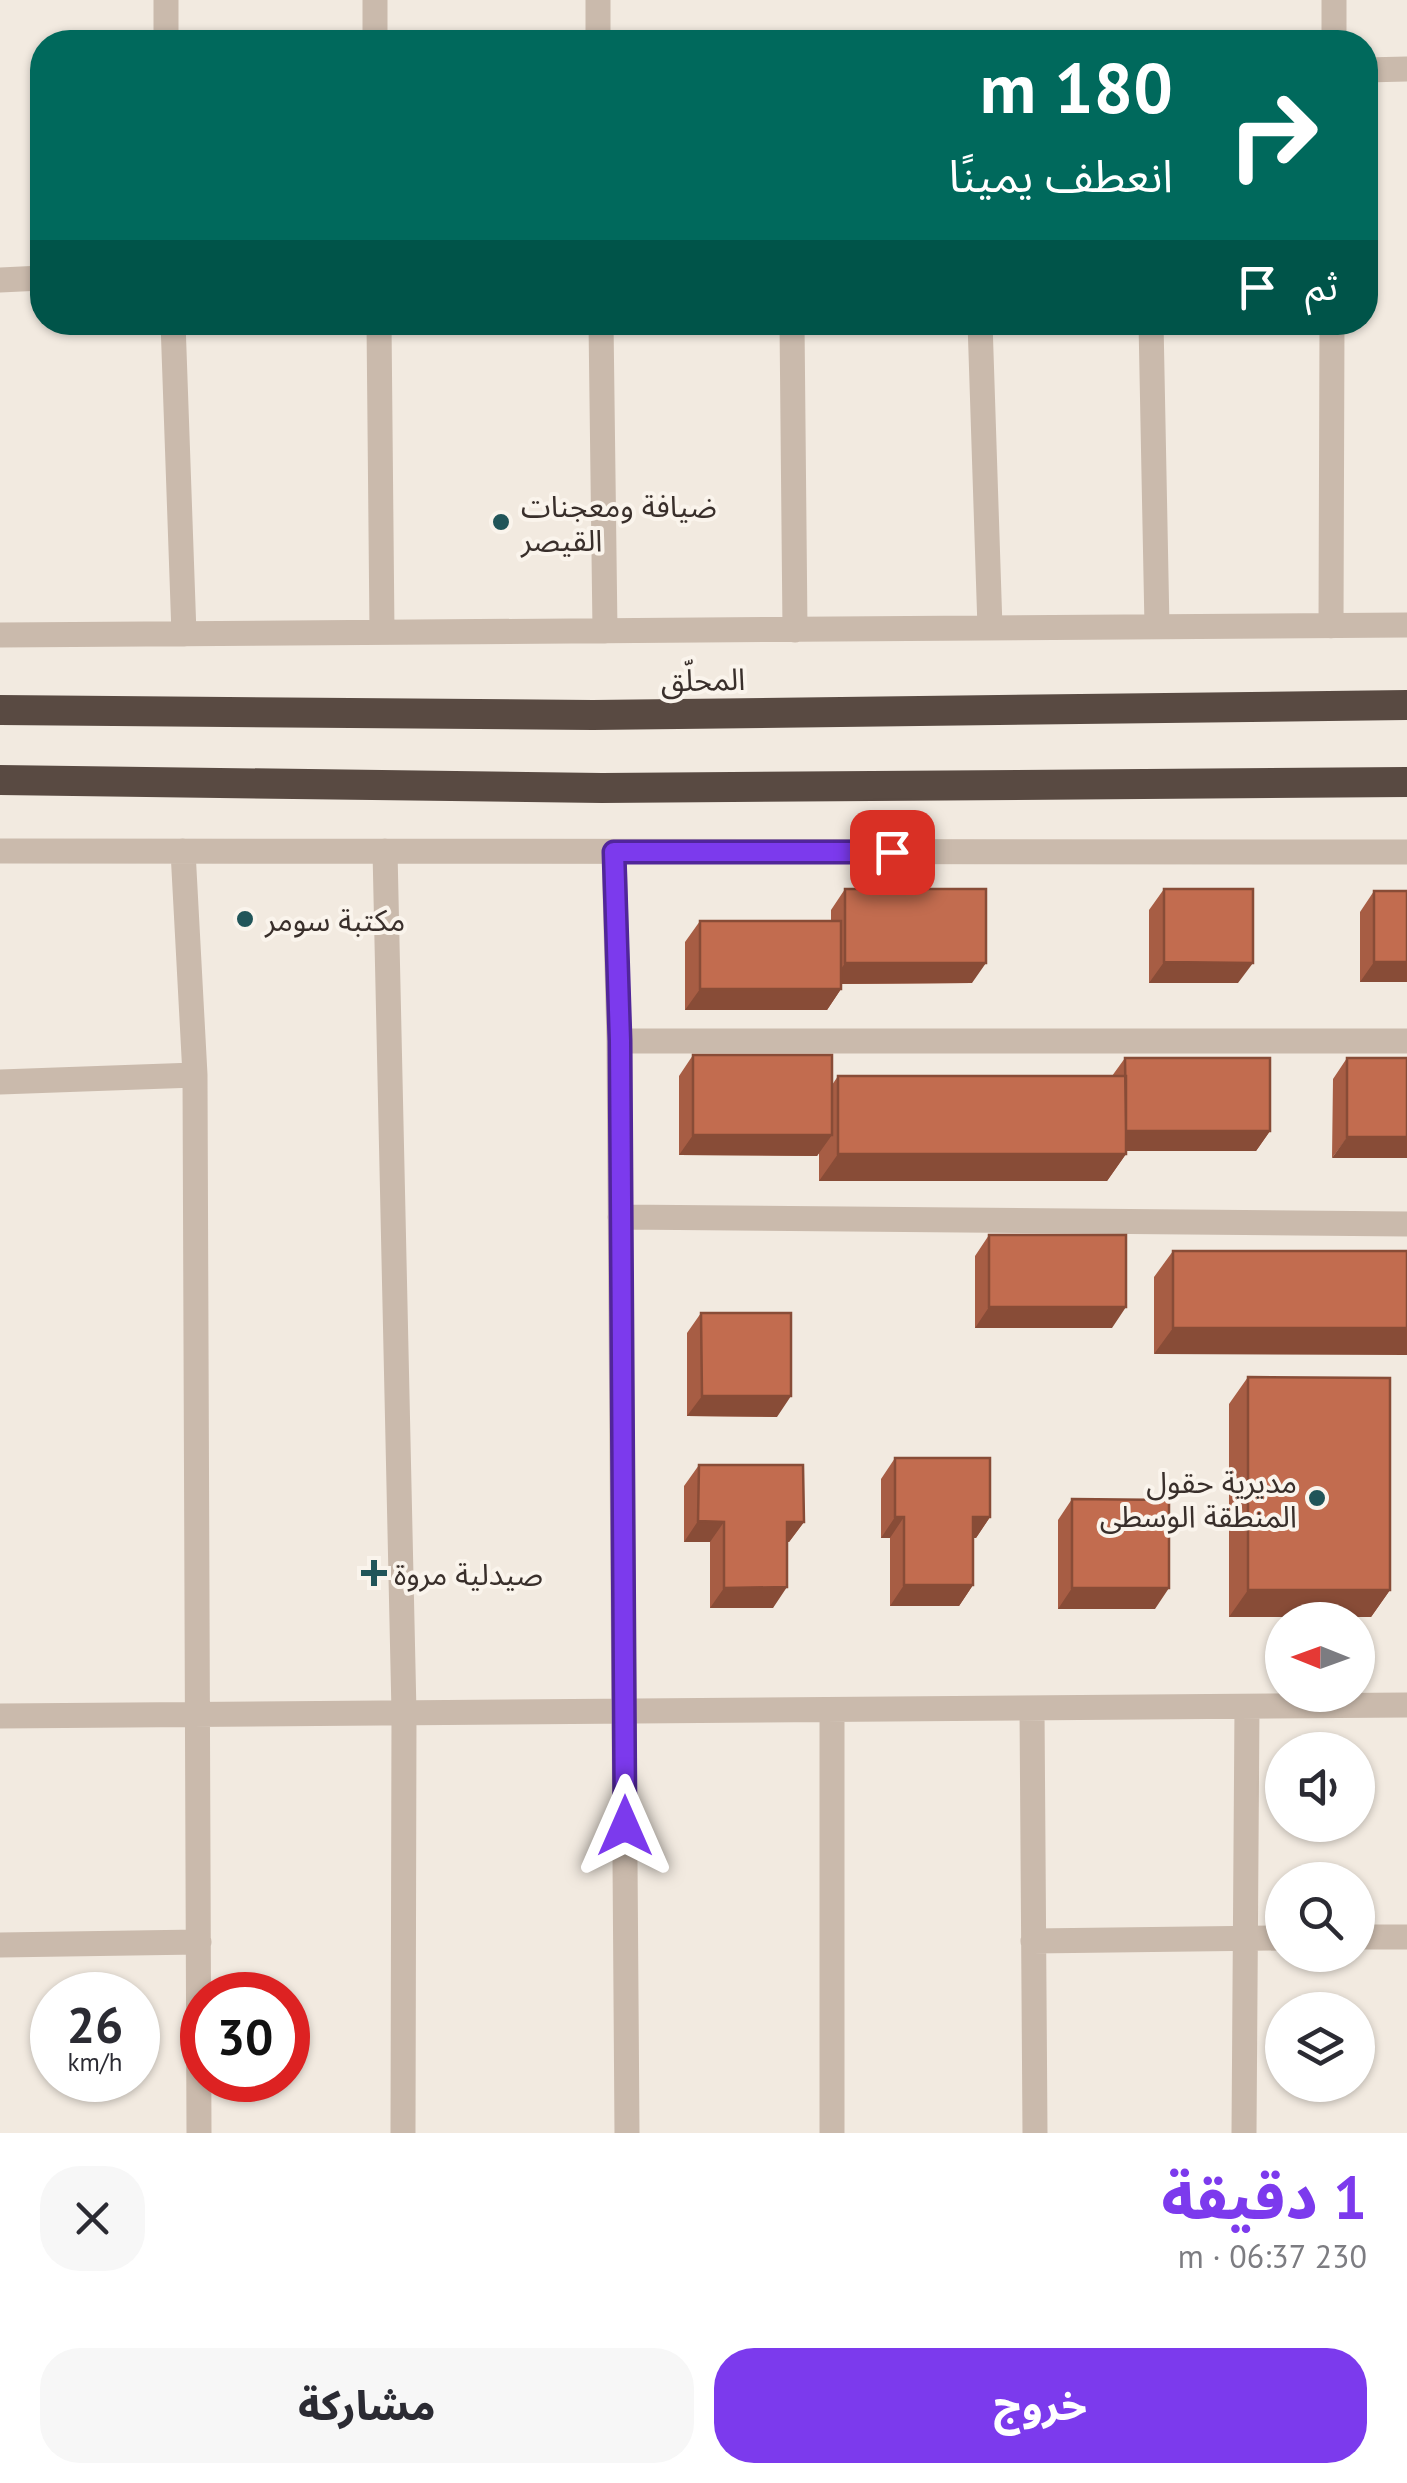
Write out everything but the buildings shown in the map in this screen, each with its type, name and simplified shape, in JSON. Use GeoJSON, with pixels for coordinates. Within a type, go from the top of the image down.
{"type":"FeatureCollection","features":[{"type":"Feature","properties":{"kind":"highway","name":"المحلّق"},"geometry":{"type":"LineString","coordinates":[[0,710],[593,715],[1407,706]]}},
{"type":"Feature","properties":{"kind":"highway"},"geometry":{"type":"LineString","coordinates":[[0,780],[602,788],[1407,782]]}},
{"type":"Feature","properties":{"kind":"street"},"geometry":{"type":"LineString","coordinates":[[166,0],[166,30]]}},
{"type":"Feature","properties":{"kind":"street"},"geometry":{"type":"LineString","coordinates":[[375,0],[375,30]]}},
{"type":"Feature","properties":{"kind":"street"},"geometry":{"type":"LineString","coordinates":[[598,0],[598,30]]}},
{"type":"Feature","properties":{"kind":"street"},"geometry":{"type":"LineString","coordinates":[[1334,0],[1334,30]]}},
{"type":"Feature","properties":{"kind":"street"},"geometry":{"type":"LineString","coordinates":[[1378,70],[1407,69]]}},
{"type":"Feature","properties":{"kind":"street"},"geometry":{"type":"LineString","coordinates":[[0,280],[30,279]]}},
{"type":"Feature","properties":{"kind":"street"},"geometry":{"type":"LineString","coordinates":[[173,335],[184,634]]}},
{"type":"Feature","properties":{"kind":"street"},"geometry":{"type":"LineString","coordinates":[[378,335],[382,632]]}},
{"type":"Feature","properties":{"kind":"street"},"geometry":{"type":"LineString","coordinates":[[601,335],[605,631]]}},
{"type":"Feature","properties":{"kind":"street"},"geometry":{"type":"LineString","coordinates":[[792,335],[794,630]]}},
{"type":"Feature","properties":{"kind":"street"},"geometry":{"type":"LineString","coordinates":[[980,335],[990,628]]}},
{"type":"Feature","properties":{"kind":"street"},"geometry":{"type":"LineString","coordinates":[[1151,335],[1157,627]]}},
{"type":"Feature","properties":{"kind":"street"},"geometry":{"type":"LineString","coordinates":[[1331,626],[1332,335]]}},
{"type":"Feature","properties":{"kind":"street"},"geometry":{"type":"LineString","coordinates":[[0,635],[1407,625]]}},
{"type":"Feature","properties":{"kind":"street"},"geometry":{"type":"LineString","coordinates":[[184,851],[196,1075],[199,2133]]}},
{"type":"Feature","properties":{"kind":"street"},"geometry":{"type":"LineString","coordinates":[[0,852],[1407,852]]}},
{"type":"Feature","properties":{"kind":"street"},"geometry":{"type":"LineString","coordinates":[[385,852],[404,1713],[403,2133]]}},
{"type":"Feature","properties":{"kind":"street"},"geometry":{"type":"LineString","coordinates":[[614,852],[620,1041],[627,2133]]}},
{"type":"Feature","properties":{"kind":"street"},"geometry":{"type":"LineString","coordinates":[[620,1041],[1407,1041]]}},
{"type":"Feature","properties":{"kind":"street"},"geometry":{"type":"LineString","coordinates":[[0,1082],[196,1075]]}},
{"type":"Feature","properties":{"kind":"street"},"geometry":{"type":"LineString","coordinates":[[620,1217],[1407,1224]]}},
{"type":"Feature","properties":{"kind":"street"},"geometry":{"type":"LineString","coordinates":[[0,1716],[1407,1705]]}},
{"type":"Feature","properties":{"kind":"street"},"geometry":{"type":"LineString","coordinates":[[1244,2133],[1247,1706]]}},
{"type":"Feature","properties":{"kind":"street"},"geometry":{"type":"LineString","coordinates":[[1032,1708],[1035,2133]]}},
{"type":"Feature","properties":{"kind":"street"},"geometry":{"type":"LineString","coordinates":[[832,1710],[832,2133]]}},
{"type":"Feature","properties":{"kind":"street"},"geometry":{"type":"LineString","coordinates":[[1375,1937],[1407,1937]]}},
{"type":"Feature","properties":{"kind":"street"},"geometry":{"type":"LineString","coordinates":[[1034,1941],[1265,1938]]}},
{"type":"Feature","properties":{"kind":"street"},"geometry":{"type":"LineString","coordinates":[[0,1945],[198,1942]]}},
{"type":"Feature","properties":{"kind":"place","name":"ضيافة ومعجنات القيصر"},"geometry":{"type":"Point","coordinates":[501,522]}},
{"type":"Feature","properties":{"kind":"place","name":"مكتبة سومر"},"geometry":{"type":"Point","coordinates":[245,919]}},
{"type":"Feature","properties":{"kind":"place","name":"مديرية حقول المنطقة الوسطى"},"geometry":{"type":"Point","coordinates":[1317,1498]}},
{"type":"Feature","properties":{"kind":"place","name":"صيدلية مروة"},"geometry":{"type":"Point","coordinates":[374,1573]}},
{"type":"Feature","properties":{"kind":"route"},"geometry":{"type":"LineString","coordinates":[[625,1826],[620,1041],[614,852],[892,852]]}}]}
